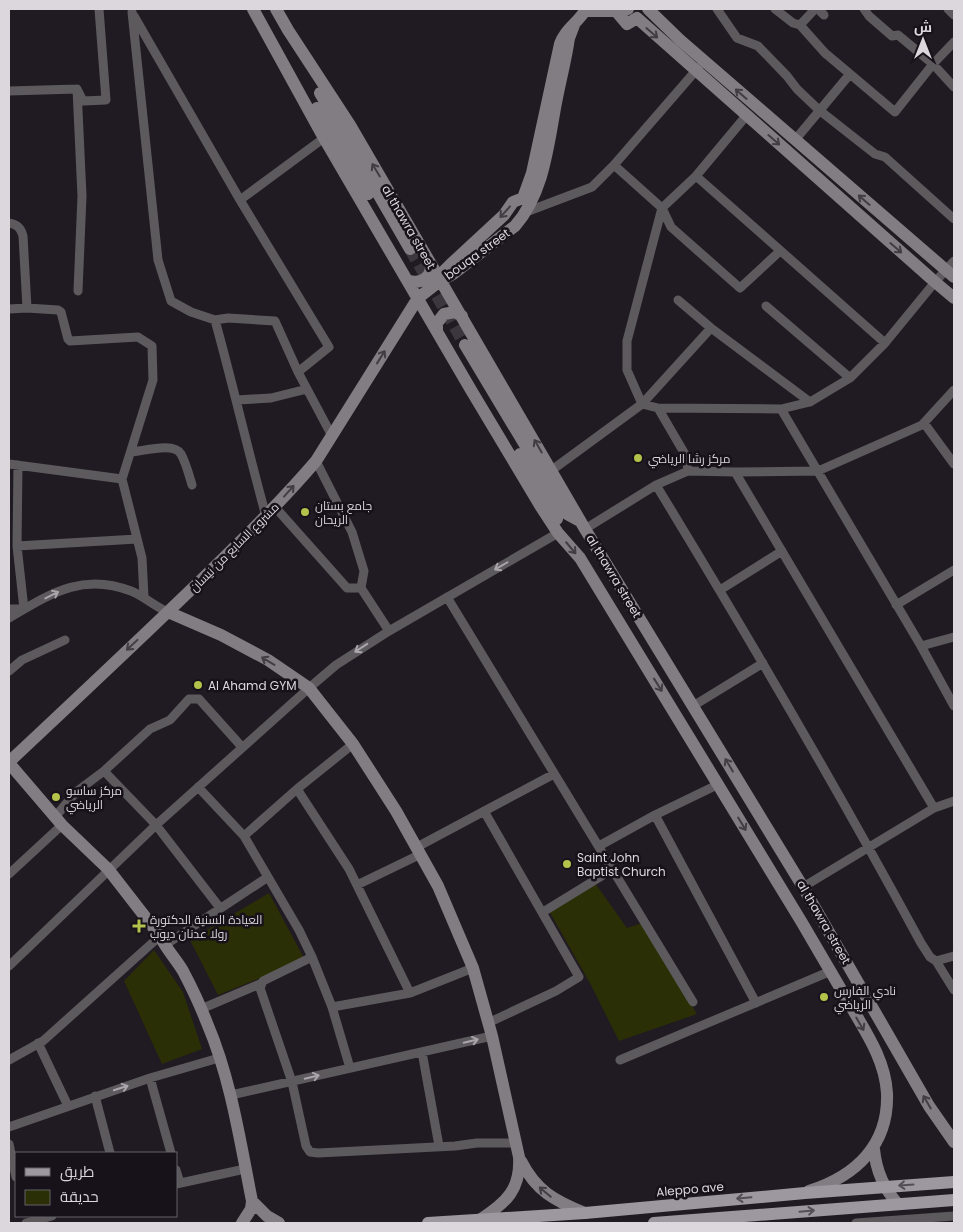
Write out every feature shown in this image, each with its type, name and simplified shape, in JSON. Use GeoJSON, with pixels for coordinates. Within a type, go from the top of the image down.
{"type":"FeatureCollection","features":[{"type":"Feature","properties":{"kind":"main road","name":"al thawra street"},"geometry":{"type":"LineString","coordinates":[[253,9],[324,138],[471,390],[541,507],[558,533],[580,558],[719,784],[831,972],[876,1052],[885,1079],[886,1108],[884,1122],[874,1148],[857,1165],[838,1179],[805,1193]]}},
{"type":"Feature","properties":{"kind":"main road","name":"al thawra street"},"geometry":{"type":"LineString","coordinates":[[276,9],[350,126],[583,525],[803,887],[929,1106],[954,1142]]}},
{"type":"Feature","properties":{"kind":"main road"},"geometry":{"type":"LineString","coordinates":[[648,9],[746,116],[954,298]]}},
{"type":"Feature","properties":{"kind":"main road"},"geometry":{"type":"LineString","coordinates":[[585,10],[622,10],[627,24],[640,14],[700,66],[795,140],[952,269]]}},
{"type":"Feature","properties":{"kind":"main road","name":"bouqa street"},"geometry":{"type":"LineString","coordinates":[[440,281],[453,274],[515,226],[526,212],[536,194],[547,153],[569,38],[574,26],[585,10]]}},
{"type":"Feature","properties":{"kind":"main road","name":"bouqa street"},"geometry":{"type":"LineString","coordinates":[[440,281],[444,271],[504,215],[513,202],[523,198],[532,173],[560,44],[564,35],[574,26]]}},
{"type":"Feature","properties":{"kind":"main road"},"geometry":{"type":"LineString","coordinates":[[275,50],[294,71],[406,251],[299,58],[288,30]]}},
{"type":"Feature","properties":{"kind":"main road"},"geometry":{"type":"LineString","coordinates":[[407,280],[423,281],[431,272],[431,264]]}},
{"type":"Feature","properties":{"kind":"main road"},"geometry":{"type":"LineString","coordinates":[[418,298],[440,281]]}},
{"type":"Feature","properties":{"kind":"main road","name":"مشروع السابع من نيسان"},"geometry":{"type":"LineString","coordinates":[[9,762],[168,612],[270,512],[316,461],[418,298]]}},
{"type":"Feature","properties":{"kind":"main road"},"geometry":{"type":"LineString","coordinates":[[437,330],[439,319],[444,314],[455,312],[462,316]]}},
{"type":"Feature","properties":{"kind":"main road"},"geometry":{"type":"LineString","coordinates":[[558,533],[555,514],[461,347],[564,510],[583,525]]}},
{"type":"Feature","properties":{"kind":"main road"},"geometry":{"type":"LineString","coordinates":[[168,612],[221,635],[268,660],[309,688],[352,744],[419,850],[453,919],[473,968],[492,1036],[516,1142],[520,1172],[516,1183],[510,1195],[499,1207],[480,1220]]}},
{"type":"Feature","properties":{"kind":"main road"},"geometry":{"type":"LineString","coordinates":[[9,762],[59,821],[108,869],[182,969],[202,1010],[231,1095],[252,1201],[251,1209],[242,1223]]}},
{"type":"Feature","properties":{"kind":"main road"},"geometry":{"type":"LineString","coordinates":[[843,993],[852,991],[859,983]]}},
{"type":"Feature","properties":{"kind":"main road"},"geometry":{"type":"LineString","coordinates":[[874,1148],[877,1169],[884,1187],[898,1204]]}},
{"type":"Feature","properties":{"kind":"main road"},"geometry":{"type":"LineString","coordinates":[[518,1157],[527,1173],[548,1195],[558,1202],[585,1213]]}},
{"type":"Feature","properties":{"kind":"main road","name":"Aleppo ave"},"geometry":{"type":"LineString","coordinates":[[428,1223],[585,1213],[805,1193],[954,1182]]}},
{"type":"Feature","properties":{"kind":"main road"},"geometry":{"type":"LineString","coordinates":[[654,1223],[954,1200]]}},
{"type":"Feature","properties":{"kind":"main road"},"geometry":{"type":"LineString","coordinates":[[252,1201],[267,1216],[279,1223]]}},
{"type":"Feature","properties":{"kind":"street"},"geometry":{"type":"LineString","coordinates":[[77,88],[84,101],[106,100],[99,9]]}},
{"type":"Feature","properties":{"kind":"street"},"geometry":{"type":"LineString","coordinates":[[717,9],[737,38],[758,46],[819,110],[875,154],[885,157],[954,219]]}},
{"type":"Feature","properties":{"kind":"street"},"geometry":{"type":"LineString","coordinates":[[774,9],[793,23],[800,25],[824,53],[895,112],[933,64],[954,42]]}},
{"type":"Feature","properties":{"kind":"street"},"geometry":{"type":"LineString","coordinates":[[864,9],[869,16],[892,36],[898,35],[933,64],[954,88]]}},
{"type":"Feature","properties":{"kind":"street"},"geometry":{"type":"LineString","coordinates":[[948,9],[954,15]]}},
{"type":"Feature","properties":{"kind":"street"},"geometry":{"type":"LineString","coordinates":[[131,10],[240,200],[329,347],[298,372]]}},
{"type":"Feature","properties":{"kind":"street"},"geometry":{"type":"LineString","coordinates":[[131,10],[158,260],[171,301],[191,312],[215,320],[228,318],[275,321],[298,372],[332,436]]}},
{"type":"Feature","properties":{"kind":"street"},"geometry":{"type":"LineString","coordinates":[[800,25],[819,11]]}},
{"type":"Feature","properties":{"kind":"street"},"geometry":{"type":"LineString","coordinates":[[526,212],[592,187],[614,165],[700,66]]}},
{"type":"Feature","properties":{"kind":"street"},"geometry":{"type":"LineString","coordinates":[[795,140],[850,74]]}},
{"type":"Feature","properties":{"kind":"street"},"geometry":{"type":"LineString","coordinates":[[9,91],[77,88]]}},
{"type":"Feature","properties":{"kind":"street"},"geometry":{"type":"LineString","coordinates":[[77,88],[82,196],[78,291]]}},
{"type":"Feature","properties":{"kind":"street"},"geometry":{"type":"LineString","coordinates":[[642,404],[627,370],[627,341],[662,208],[696,176],[746,116]]}},
{"type":"Feature","properties":{"kind":"street"},"geometry":{"type":"LineString","coordinates":[[240,200],[324,138]]}},
{"type":"Feature","properties":{"kind":"street"},"geometry":{"type":"LineString","coordinates":[[614,165],[662,208],[671,228],[740,288],[780,251]]}},
{"type":"Feature","properties":{"kind":"street"},"geometry":{"type":"LineString","coordinates":[[696,176],[885,343]]}},
{"type":"Feature","properties":{"kind":"street"},"geometry":{"type":"LineString","coordinates":[[9,223],[18,226],[22,230],[27,308]]}},
{"type":"Feature","properties":{"kind":"street"},"geometry":{"type":"LineString","coordinates":[[642,404],[658,408],[781,408],[810,402],[850,378],[885,343],[934,282],[952,269]]}},
{"type":"Feature","properties":{"kind":"street"},"geometry":{"type":"LineString","coordinates":[[678,300],[711,328],[810,402]]}},
{"type":"Feature","properties":{"kind":"street"},"geometry":{"type":"LineString","coordinates":[[766,306],[850,378]]}},
{"type":"Feature","properties":{"kind":"street"},"geometry":{"type":"LineString","coordinates":[[9,309],[58,310],[61,312],[70,341],[138,337],[152,346],[153,380],[122,479],[142,558],[144,597]]}},
{"type":"Feature","properties":{"kind":"street"},"geometry":{"type":"LineString","coordinates":[[215,320],[250,456],[270,512],[347,588],[361,588]]}},
{"type":"Feature","properties":{"kind":"street"},"geometry":{"type":"LineString","coordinates":[[552,470],[642,404],[711,328]]}},
{"type":"Feature","properties":{"kind":"street"},"geometry":{"type":"LineString","coordinates":[[237,400],[271,398],[307,389]]}},
{"type":"Feature","properties":{"kind":"street"},"geometry":{"type":"LineString","coordinates":[[583,525],[656,485],[688,471],[818,471],[924,423],[954,390]]}},
{"type":"Feature","properties":{"kind":"street"},"geometry":{"type":"LineString","coordinates":[[658,408],[686,456],[688,471]]}},
{"type":"Feature","properties":{"kind":"street"},"geometry":{"type":"LineString","coordinates":[[781,408],[896,605],[950,690],[954,706]]}},
{"type":"Feature","properties":{"kind":"street"},"geometry":{"type":"LineString","coordinates":[[924,423],[954,464]]}},
{"type":"Feature","properties":{"kind":"street"},"geometry":{"type":"LineString","coordinates":[[132,452],[166,447],[174,448],[181,453],[192,485]]}},
{"type":"Feature","properties":{"kind":"street"},"geometry":{"type":"LineString","coordinates":[[316,461],[352,532],[364,571],[361,588],[389,631]]}},
{"type":"Feature","properties":{"kind":"street"},"geometry":{"type":"LineString","coordinates":[[24,609],[13,513],[14,465],[122,479]]}},
{"type":"Feature","properties":{"kind":"street"},"geometry":{"type":"LineString","coordinates":[[735,472],[934,808]]}},
{"type":"Feature","properties":{"kind":"street"},"geometry":{"type":"LineString","coordinates":[[656,485],[720,590],[869,846],[921,943],[930,957],[936,961],[954,990]]}},
{"type":"Feature","properties":{"kind":"street"},"geometry":{"type":"LineString","coordinates":[[10,962],[156,825],[242,747],[336,666],[389,631],[558,533]]}},
{"type":"Feature","properties":{"kind":"street"},"geometry":{"type":"LineString","coordinates":[[17,546],[137,540]]}},
{"type":"Feature","properties":{"kind":"street"},"geometry":{"type":"LineString","coordinates":[[720,590],[782,551]]}},
{"type":"Feature","properties":{"kind":"street"},"geometry":{"type":"LineString","coordinates":[[896,605],[954,570]]}},
{"type":"Feature","properties":{"kind":"street"},"geometry":{"type":"LineString","coordinates":[[9,618],[63,589],[87,583],[115,586],[144,597],[168,612]]}},
{"type":"Feature","properties":{"kind":"street"},"geometry":{"type":"LineString","coordinates":[[447,597],[693,1002]]}},
{"type":"Feature","properties":{"kind":"street"},"geometry":{"type":"LineString","coordinates":[[9,609],[24,609]]}},
{"type":"Feature","properties":{"kind":"street"},"geometry":{"type":"LineString","coordinates":[[921,646],[954,637]]}},
{"type":"Feature","properties":{"kind":"street"},"geometry":{"type":"LineString","coordinates":[[9,671],[22,660],[65,640]]}},
{"type":"Feature","properties":{"kind":"street"},"geometry":{"type":"LineString","coordinates":[[693,706],[763,663]]}},
{"type":"Feature","properties":{"kind":"street"},"geometry":{"type":"LineString","coordinates":[[9,874],[59,821],[76,792],[104,771],[150,729],[170,720],[189,699],[199,699],[242,747]]}},
{"type":"Feature","properties":{"kind":"street"},"geometry":{"type":"LineString","coordinates":[[244,836],[352,744]]}},
{"type":"Feature","properties":{"kind":"street"},"geometry":{"type":"LineString","coordinates":[[104,771],[156,825],[220,908]]}},
{"type":"Feature","properties":{"kind":"street"},"geometry":{"type":"LineString","coordinates":[[357,885],[484,811],[554,774]]}},
{"type":"Feature","properties":{"kind":"street"},"geometry":{"type":"LineString","coordinates":[[599,846],[655,815],[719,784]]}},
{"type":"Feature","properties":{"kind":"street"},"geometry":{"type":"LineString","coordinates":[[198,787],[244,836],[299,930],[332,1007],[350,1068]]}},
{"type":"Feature","properties":{"kind":"street"},"geometry":{"type":"LineString","coordinates":[[297,789],[349,869],[410,993]]}},
{"type":"Feature","properties":{"kind":"street"},"geometry":{"type":"LineString","coordinates":[[803,887],[934,808],[954,802]]}},
{"type":"Feature","properties":{"kind":"street"},"geometry":{"type":"LineString","coordinates":[[484,811],[579,977],[556,991],[488,1023]]}},
{"type":"Feature","properties":{"kind":"street"},"geometry":{"type":"LineString","coordinates":[[655,815],[756,1003]]}},
{"type":"Feature","properties":{"kind":"street"},"geometry":{"type":"LineString","coordinates":[[543,912],[613,869]]}},
{"type":"Feature","properties":{"kind":"street"},"geometry":{"type":"LineString","coordinates":[[9,1060],[42,1041],[162,941],[220,908],[268,877]]}},
{"type":"Feature","properties":{"kind":"street"},"geometry":{"type":"LineString","coordinates":[[936,961],[954,956]]}},
{"type":"Feature","properties":{"kind":"street"},"geometry":{"type":"LineString","coordinates":[[202,1010],[260,984],[312,957]]}},
{"type":"Feature","properties":{"kind":"street"},"geometry":{"type":"LineString","coordinates":[[332,1007],[410,993],[473,968]]}},
{"type":"Feature","properties":{"kind":"street"},"geometry":{"type":"LineString","coordinates":[[620,1060],[831,972]]}},
{"type":"Feature","properties":{"kind":"street"},"geometry":{"type":"LineString","coordinates":[[260,984],[260,992],[292,1082],[306,1146],[310,1152],[516,1142]]}},
{"type":"Feature","properties":{"kind":"street"},"geometry":{"type":"LineString","coordinates":[[231,1095],[492,1036]]}},
{"type":"Feature","properties":{"kind":"street"},"geometry":{"type":"LineString","coordinates":[[38,1043],[68,1106]]}},
{"type":"Feature","properties":{"kind":"street"},"geometry":{"type":"LineString","coordinates":[[422,1052],[440,1146]]}},
{"type":"Feature","properties":{"kind":"street"},"geometry":{"type":"LineString","coordinates":[[9,1126],[150,1078],[219,1058]]}},
{"type":"Feature","properties":{"kind":"street"},"geometry":{"type":"LineString","coordinates":[[150,1078],[171,1152]]}},
{"type":"Feature","properties":{"kind":"street"},"geometry":{"type":"LineString","coordinates":[[95,1096],[110,1152]]}},
{"type":"Feature","properties":{"kind":"street"},"geometry":{"type":"LineString","coordinates":[[9,1144],[15,1172]]}},
{"type":"Feature","properties":{"kind":"street"},"geometry":{"type":"LineString","coordinates":[[178,1184],[245,1169]]}},
{"type":"Feature","properties":{"kind":"street"},"geometry":{"type":"LineString","coordinates":[[856,1223],[954,1216]]}},
{"type":"Feature","properties":{"kind":"street"},"geometry":{"type":"LineString","coordinates":[[26,1223],[39,1217]]}},
{"type":"Feature","properties":{"kind":"green space"},"geometry":{"type":"Polygon","coordinates":[[[595,883],[627,928],[642,923],[697,1014],[619,1041],[591,985],[548,909],[595,883]]]}},
{"type":"Feature","properties":{"kind":"green space"},"geometry":{"type":"Polygon","coordinates":[[[269,893],[305,960],[218,995],[190,940],[269,893]]]}},
{"type":"Feature","properties":{"kind":"green space"},"geometry":{"type":"Polygon","coordinates":[[[154,950],[183,992],[202,1049],[162,1064],[124,981],[154,950]]]}},
{"type":"Feature","properties":{"kind":"tunnel"},"geometry":{"type":"LineString","coordinates":[[410,249],[465,345]]}},
{"type":"Feature","properties":{"kind":"place","name":"مركز رشا الرياضي"},"geometry":{"type":"Point","coordinates":[638,458]}},
{"type":"Feature","properties":{"kind":"place","name":"جامع بستان الريحان"},"geometry":{"type":"Point","coordinates":[305,512]}},
{"type":"Feature","properties":{"kind":"place","name":"Al Ahamd GYM"},"geometry":{"type":"Point","coordinates":[198,685]}},
{"type":"Feature","properties":{"kind":"place","name":"مركز ساسو الرياضي"},"geometry":{"type":"Point","coordinates":[56,797]}},
{"type":"Feature","properties":{"kind":"place","name":"Saint John Baptist Church"},"geometry":{"type":"Point","coordinates":[567,864]}},
{"type":"Feature","properties":{"kind":"place","name":"العيادة السنية الدكتورة رولا عدنان ديوب"},"geometry":{"type":"Point","coordinates":[139,926]}},
{"type":"Feature","properties":{"kind":"place","name":"نادي الفارس الرياضي"},"geometry":{"type":"Point","coordinates":[824,997]}}]}
